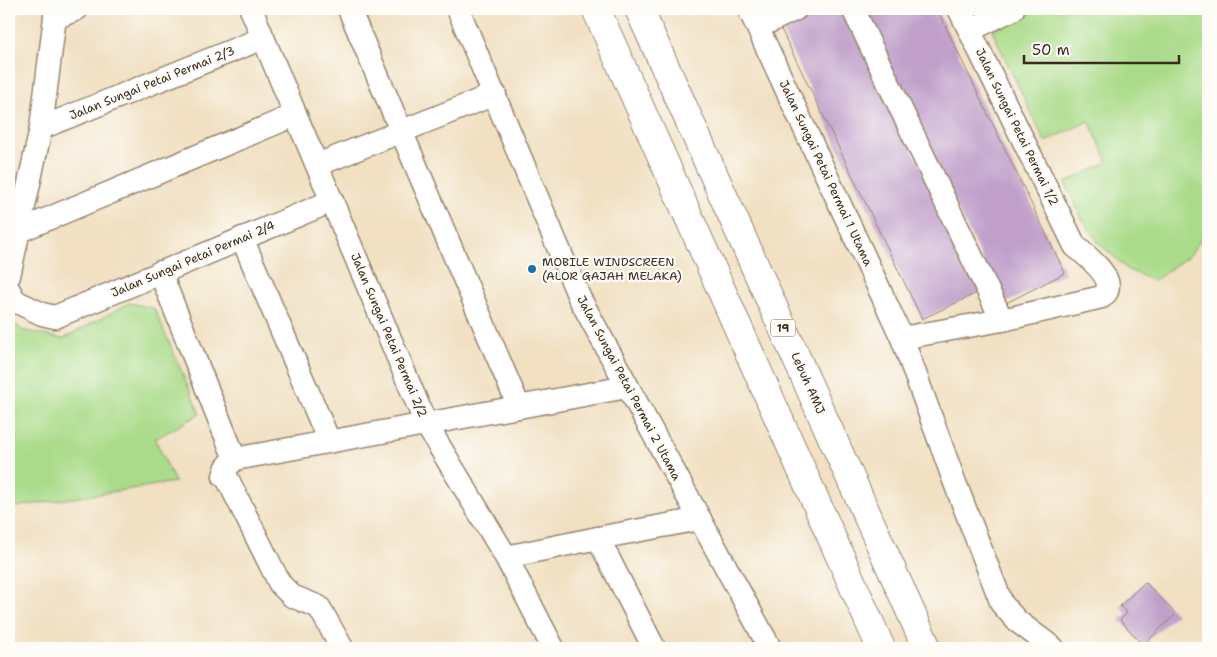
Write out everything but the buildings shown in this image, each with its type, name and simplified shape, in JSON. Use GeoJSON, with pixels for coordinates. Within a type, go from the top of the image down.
{"type":"FeatureCollection","features":[{"type":"Feature","properties":{"kind":"highway"},"geometry":{"type":"LineString","coordinates":[[596,9],[881,648]]}},
{"type":"Feature","properties":{"kind":"highway","name":"Lebuh AMJ"},"geometry":{"type":"LineString","coordinates":[[639,9],[927,648]]}},
{"type":"Feature","properties":{"kind":"street"},"geometry":{"type":"LineString","coordinates":[[9,276],[41,128],[55,14],[77,9]]}},
{"type":"Feature","properties":{"kind":"street","name":"Jalan Sungai Petai Permai 2/2"},"geometry":{"type":"LineString","coordinates":[[251,9],[426,424],[506,557],[553,648]]}},
{"type":"Feature","properties":{"kind":"street"},"geometry":{"type":"LineString","coordinates":[[349,9],[519,406]]}},
{"type":"Feature","properties":{"kind":"street","name":"Jalan Sungai Petai Permai 2 Utama"},"geometry":{"type":"LineString","coordinates":[[458,9],[579,297],[770,648]]}},
{"type":"Feature","properties":{"kind":"street"},"geometry":{"type":"LineString","coordinates":[[754,18],[796,9]]}},
{"type":"Feature","properties":{"kind":"street"},"geometry":{"type":"LineString","coordinates":[[853,9],[1002,320],[902,338]]}},
{"type":"Feature","properties":{"kind":"street","name":"Jalan Sungai Petai Permai 1/2"},"geometry":{"type":"LineString","coordinates":[[960,9],[1075,246],[1104,274],[1108,282],[1107,290],[1102,297],[1002,320]]}},
{"type":"Feature","properties":{"kind":"street"},"geometry":{"type":"LineString","coordinates":[[970,30],[1013,9]]}},
{"type":"Feature","properties":{"kind":"street","name":"Jalan Sungai Petai Permai 1 Utama"},"geometry":{"type":"LineString","coordinates":[[754,18],[902,338],[1002,604],[1017,621],[1045,646]]}},
{"type":"Feature","properties":{"kind":"street","name":"Jalan Sungai Petai Permai 2/3"},"geometry":{"type":"LineString","coordinates":[[41,128],[263,38]]}},
{"type":"Feature","properties":{"kind":"street"},"geometry":{"type":"LineString","coordinates":[[317,165],[495,94]]}},
{"type":"Feature","properties":{"kind":"street"},"geometry":{"type":"LineString","coordinates":[[19,231],[295,115]]}},
{"type":"Feature","properties":{"kind":"street","name":"Jalan Sungai Petai Permai 2/4"},"geometry":{"type":"LineString","coordinates":[[9,290],[15,301],[42,314],[55,317],[332,201]]}},
{"type":"Feature","properties":{"kind":"street"},"geometry":{"type":"LineString","coordinates":[[242,238],[328,441]]}},
{"type":"Feature","properties":{"kind":"street"},"geometry":{"type":"LineString","coordinates":[[160,272],[234,459]]}},
{"type":"Feature","properties":{"kind":"street"},"geometry":{"type":"LineString","coordinates":[[342,648],[319,607],[292,596],[280,584],[228,480],[224,476],[227,466],[234,459],[627,387]]}},
{"type":"Feature","properties":{"kind":"street"},"geometry":{"type":"LineString","coordinates":[[506,557],[700,519]]}},
{"type":"Feature","properties":{"kind":"street"},"geometry":{"type":"LineString","coordinates":[[598,538],[654,648]]}},
{"type":"Feature","properties":{"kind":"green space"},"geometry":{"type":"Polygon","coordinates":[[[1039,9],[1208,9],[1208,228],[1191,254],[1154,281],[1128,270],[1098,242],[1083,221],[1065,183],[1108,162],[1089,121],[1045,142],[992,31],[1039,9]]]}},
{"type":"Feature","properties":{"kind":"green space"},"geometry":{"type":"Polygon","coordinates":[[[129,303],[154,308],[200,414],[155,439],[175,482],[9,508],[9,319],[22,330],[63,339],[129,303]]]}},
{"type":"Feature","properties":{"kind":"place","name":"MOBILE WINDSCREEN (ALOR GAJAH MELAKA)"},"geometry":{"type":"Point","coordinates":[532,269]}}]}
